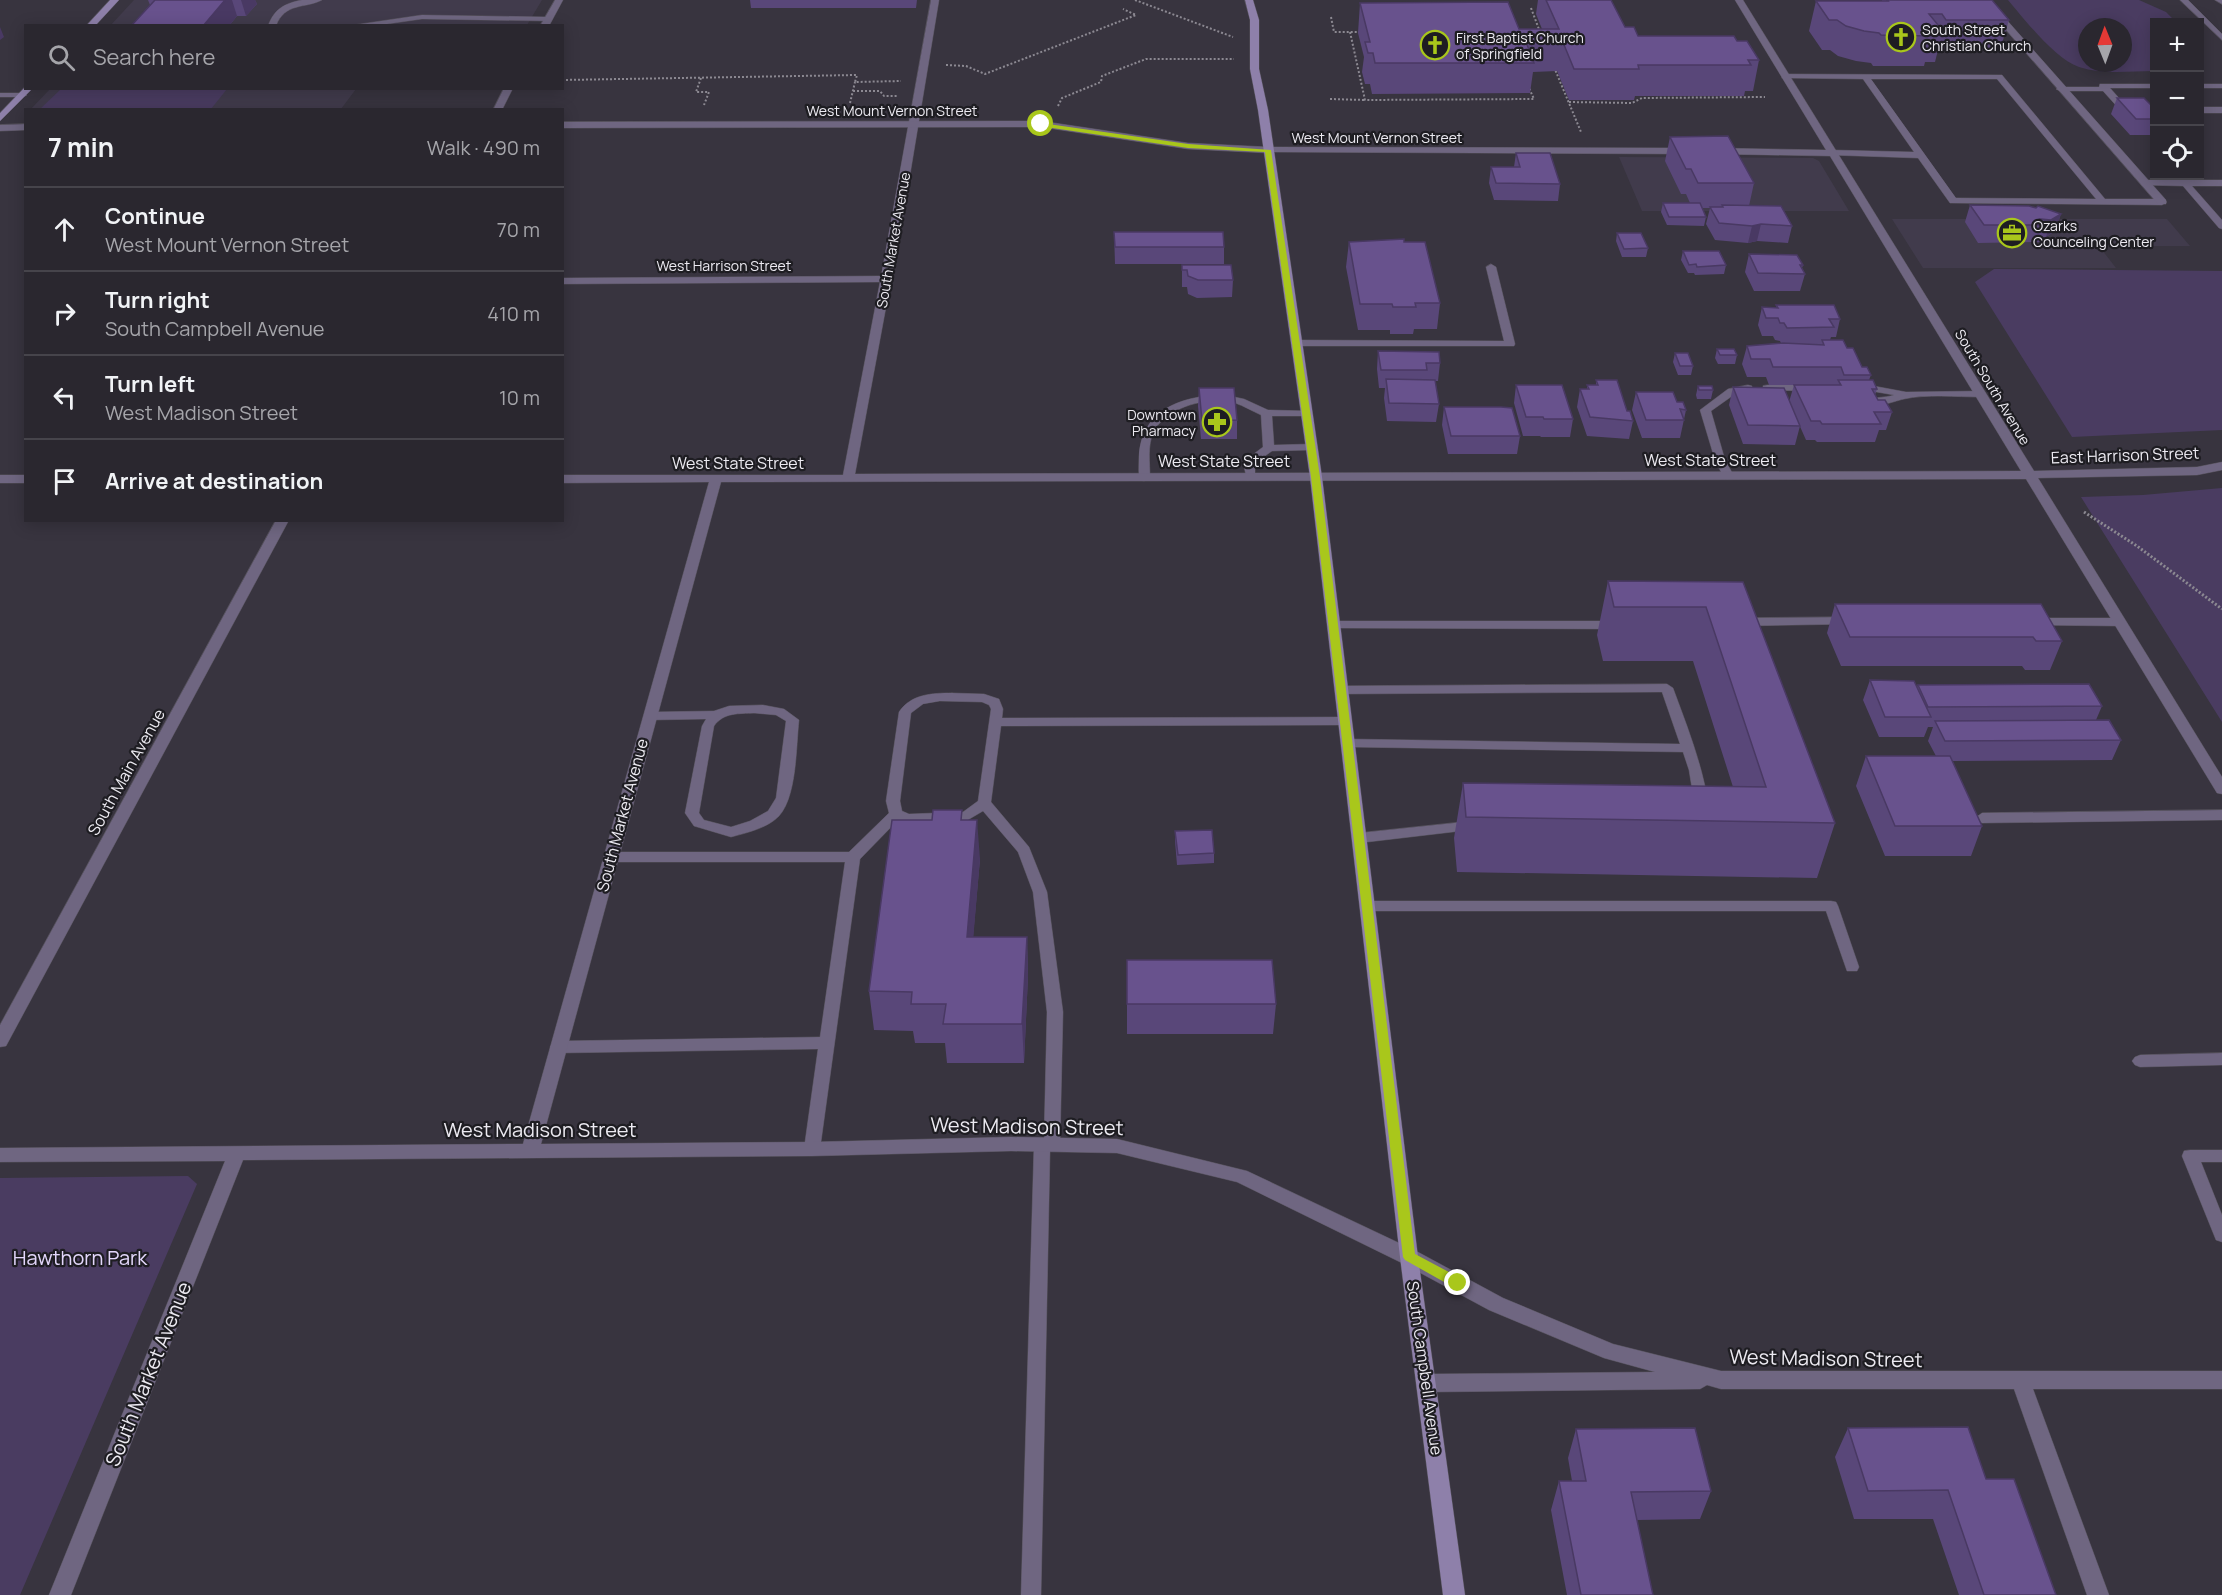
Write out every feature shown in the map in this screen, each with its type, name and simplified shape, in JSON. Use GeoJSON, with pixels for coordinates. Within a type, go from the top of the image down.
{"type":"FeatureCollection","features":[{"type":"Feature","properties":{"kind":"main road"},"geometry":{"type":"LineString","coordinates":[[92,24],[115,0]]}},
{"type":"Feature","properties":{"kind":"main road","name":"South Campbell Avenue"},"geometry":{"type":"LineString","coordinates":[[1249,0],[1256,38],[1253,54],[1254,65],[1316,477],[1409,1257],[1428,1383],[1454,1595]]}},
{"type":"Feature","properties":{"kind":"main road"},"geometry":{"type":"LineString","coordinates":[[0,118],[26,92]]}},
{"type":"Feature","properties":{"kind":"street"},"geometry":{"type":"LineString","coordinates":[[546,22],[559,0]]}},
{"type":"Feature","properties":{"kind":"street","name":"South Market Avenue"},"geometry":{"type":"LineString","coordinates":[[848,479],[935,0]]}},
{"type":"Feature","properties":{"kind":"street","name":"South South Avenue"},"geometry":{"type":"LineString","coordinates":[[1739,0],[2222,789]]}},
{"type":"Feature","properties":{"kind":"street"},"geometry":{"type":"LineString","coordinates":[[1984,0],[2060,89],[2162,202]]}},
{"type":"Feature","properties":{"kind":"street"},"geometry":{"type":"LineString","coordinates":[[498,108],[508,90]]}},
{"type":"Feature","properties":{"kind":"street","name":"West Mount Vernon Street"},"geometry":{"type":"LineString","coordinates":[[564,125],[1041,124],[1188,146],[1268,150],[1832,153]]}},
{"type":"Feature","properties":{"kind":"street"},"geometry":{"type":"LineString","coordinates":[[0,128],[24,128]]}},
{"type":"Feature","properties":{"kind":"street","name":"West Harrison Street"},"geometry":{"type":"LineString","coordinates":[[564,281],[886,279]]}},
{"type":"Feature","properties":{"kind":"street","name":"East Harrison Street"},"geometry":{"type":"LineString","coordinates":[[2029,475],[2197,471],[2222,466]]}},
{"type":"Feature","properties":{"kind":"street","name":"West State Street"},"geometry":{"type":"LineString","coordinates":[[564,479],[2029,475]]}},
{"type":"Feature","properties":{"kind":"street"},"geometry":{"type":"LineString","coordinates":[[0,479],[24,479]]}},
{"type":"Feature","properties":{"kind":"street","name":"South Market Avenue"},"geometry":{"type":"LineString","coordinates":[[530,1152],[716,479]]}},
{"type":"Feature","properties":{"kind":"street","name":"South Main Avenue"},"geometry":{"type":"LineString","coordinates":[[0,1041],[282,522]]}},
{"type":"Feature","properties":{"kind":"street","name":"West Madison Street"},"geometry":{"type":"LineString","coordinates":[[0,1155],[1117,1146],[1241,1176],[1409,1257],[1496,1304],[1611,1352],[1721,1380],[2021,1382],[2222,1380]]}},
{"type":"Feature","properties":{"kind":"street","name":"South Market Avenue"},"geometry":{"type":"LineString","coordinates":[[60,1595],[237,1154]]}},
{"type":"Feature","properties":{"kind":"street"},"geometry":{"type":"LineString","coordinates":[[1428,1383],[1721,1380]]}},
{"type":"Feature","properties":{"kind":"street"},"geometry":{"type":"LineString","coordinates":[[2021,1382],[2098,1595]]}},
{"type":"Feature","properties":{"kind":"lane"},"geometry":{"type":"LineString","coordinates":[[272,24],[274,17],[298,1],[318,0]]}},
{"type":"Feature","properties":{"kind":"lane"},"geometry":{"type":"LineString","coordinates":[[2184,0],[2222,38]]}},
{"type":"Feature","properties":{"kind":"lane"},"geometry":{"type":"LineString","coordinates":[[364,24],[402,18],[492,18],[546,22]]}},
{"type":"Feature","properties":{"kind":"lane"},"geometry":{"type":"LineString","coordinates":[[1785,76],[1999,77],[2103,202]]}},
{"type":"Feature","properties":{"kind":"lane"},"geometry":{"type":"LineString","coordinates":[[1866,77],[1953,201],[2162,202]]}},
{"type":"Feature","properties":{"kind":"lane"},"geometry":{"type":"LineString","coordinates":[[2150,86],[2103,86],[2125,110],[2150,110]]}},
{"type":"Feature","properties":{"kind":"lane"},"geometry":{"type":"LineString","coordinates":[[2204,86],[2222,86]]}},
{"type":"Feature","properties":{"kind":"lane"},"geometry":{"type":"LineString","coordinates":[[2060,89],[2106,89]]}},
{"type":"Feature","properties":{"kind":"lane"},"geometry":{"type":"LineString","coordinates":[[0,95],[26,92]]}},
{"type":"Feature","properties":{"kind":"lane"},"geometry":{"type":"LineString","coordinates":[[2204,110],[2222,111]]}},
{"type":"Feature","properties":{"kind":"lane"},"geometry":{"type":"LineString","coordinates":[[1832,153],[1919,155]]}},
{"type":"Feature","properties":{"kind":"lane"},"geometry":{"type":"LineString","coordinates":[[2145,183],[2222,183]]}},
{"type":"Feature","properties":{"kind":"lane"},"geometry":{"type":"LineString","coordinates":[[2185,183],[2222,226]]}},
{"type":"Feature","properties":{"kind":"lane"},"geometry":{"type":"LineString","coordinates":[[1296,343],[1510,344],[1491,267]]}},
{"type":"Feature","properties":{"kind":"lane"},"geometry":{"type":"LineString","coordinates":[[1863,387],[1907,395],[1980,394]]}},
{"type":"Feature","properties":{"kind":"lane"},"geometry":{"type":"LineString","coordinates":[[1728,476],[1720,460],[1705,410],[1731,391],[1745,388],[1825,388]]}},
{"type":"Feature","properties":{"kind":"lane"},"geometry":{"type":"LineString","coordinates":[[1731,391],[1745,399],[1756,400]]}},
{"type":"Feature","properties":{"kind":"lane"},"geometry":{"type":"LineString","coordinates":[[1869,401],[1881,402],[1907,395]]}},
{"type":"Feature","properties":{"kind":"lane"},"geometry":{"type":"LineString","coordinates":[[1144,478],[1148,432],[1161,416],[1175,406],[1216,399],[1235,399],[1266,413],[1306,413]]}},
{"type":"Feature","properties":{"kind":"lane"},"geometry":{"type":"LineString","coordinates":[[1266,413],[1269,448]]}},
{"type":"Feature","properties":{"kind":"lane"},"geometry":{"type":"LineString","coordinates":[[1251,478],[1249,462],[1269,448],[1311,447]]}},
{"type":"Feature","properties":{"kind":"lane"},"geometry":{"type":"LineString","coordinates":[[1724,623],[1754,620],[1855,621]]}},
{"type":"Feature","properties":{"kind":"lane"},"geometry":{"type":"LineString","coordinates":[[2021,622],[2119,622]]}},
{"type":"Feature","properties":{"kind":"lane"},"geometry":{"type":"LineString","coordinates":[[1334,625],[1629,625]]}},
{"type":"Feature","properties":{"kind":"lane"},"geometry":{"type":"LineString","coordinates":[[1341,690],[1667,688],[1696,770],[1702,801],[1686,811]]}},
{"type":"Feature","properties":{"kind":"lane"},"geometry":{"type":"LineString","coordinates":[[984,698],[994,702],[995,722],[984,803],[966,816],[908,819],[896,814],[893,801],[905,712],[909,704],[921,699],[984,698]]}},
{"type":"Feature","properties":{"kind":"lane"},"geometry":{"type":"LineString","coordinates":[[650,716],[715,715],[729,710],[776,710],[787,713],[793,720],[783,798],[773,814],[755,824],[731,832],[699,823],[692,813],[708,726],[715,715]]}},
{"type":"Feature","properties":{"kind":"lane"},"geometry":{"type":"LineString","coordinates":[[995,722],[1345,721]]}},
{"type":"Feature","properties":{"kind":"lane"},"geometry":{"type":"LineString","coordinates":[[1348,742],[1689,748]]}},
{"type":"Feature","properties":{"kind":"lane"},"geometry":{"type":"LineString","coordinates":[[984,803],[1024,849],[1040,892],[1055,1011],[1054,1113],[1047,1145],[1031,1595]]}},
{"type":"Feature","properties":{"kind":"lane"},"geometry":{"type":"LineString","coordinates":[[812,1149],[853,857],[896,814]]}},
{"type":"Feature","properties":{"kind":"lane"},"geometry":{"type":"LineString","coordinates":[[1982,818],[2222,815]]}},
{"type":"Feature","properties":{"kind":"lane"},"geometry":{"type":"LineString","coordinates":[[1359,838],[1491,824]]}},
{"type":"Feature","properties":{"kind":"lane"},"geometry":{"type":"LineString","coordinates":[[726,857],[731,832]]}},
{"type":"Feature","properties":{"kind":"lane"},"geometry":{"type":"LineString","coordinates":[[611,857],[853,857]]}},
{"type":"Feature","properties":{"kind":"lane"},"geometry":{"type":"LineString","coordinates":[[1367,906],[1831,906],[1852,967]]}},
{"type":"Feature","properties":{"kind":"lane"},"geometry":{"type":"LineString","coordinates":[[558,1047],[827,1043]]}},
{"type":"Feature","properties":{"kind":"lane"},"geometry":{"type":"LineString","coordinates":[[2140,1061],[2222,1059]]}},
{"type":"Feature","properties":{"kind":"lane"},"geometry":{"type":"LineString","coordinates":[[2222,1156],[2190,1156],[2222,1235]]}},
{"type":"Feature","properties":{"kind":"path"},"geometry":{"type":"LineString","coordinates":[[1135,0],[1235,37]]}},
{"type":"Feature","properties":{"kind":"path"},"geometry":{"type":"LineString","coordinates":[[1531,8],[1543,39]]}},
{"type":"Feature","properties":{"kind":"path"},"geometry":{"type":"LineString","coordinates":[[942,65],[966,66],[985,74],[1136,15],[1124,9]]}},
{"type":"Feature","properties":{"kind":"path"},"geometry":{"type":"LineString","coordinates":[[1331,17],[1334,32],[1373,32]]}},
{"type":"Feature","properties":{"kind":"path"},"geometry":{"type":"LineString","coordinates":[[1350,32],[1365,99]]}},
{"type":"Feature","properties":{"kind":"path"},"geometry":{"type":"LineString","coordinates":[[1058,106],[1062,98],[1101,82],[1102,76],[1146,59],[1237,59]]}},
{"type":"Feature","properties":{"kind":"path"},"geometry":{"type":"LineString","coordinates":[[1552,60],[1584,141]]}},
{"type":"Feature","properties":{"kind":"path"},"geometry":{"type":"LineString","coordinates":[[564,80],[856,75],[855,82],[904,81]]}},
{"type":"Feature","properties":{"kind":"path"},"geometry":{"type":"LineString","coordinates":[[700,78],[696,92],[709,92],[702,111]]}},
{"type":"Feature","properties":{"kind":"path"},"geometry":{"type":"LineString","coordinates":[[1330,99],[1534,99],[1527,83]]}},
{"type":"Feature","properties":{"kind":"path"},"geometry":{"type":"LineString","coordinates":[[853,91],[880,91],[884,96],[902,96]]}},
{"type":"Feature","properties":{"kind":"path"},"geometry":{"type":"LineString","coordinates":[[1569,102],[1632,103],[1642,98],[1765,98]]}},
{"type":"Feature","properties":{"kind":"path"},"geometry":{"type":"LineString","coordinates":[[2084,512],[2137,546],[2222,609]]}},
{"type":"Feature","properties":{"kind":"shaded area"},"geometry":{"type":"Polygon","coordinates":[[[134,0],[542,0],[528,24],[112,24],[134,0]]]}},
{"type":"Feature","properties":{"kind":"shaded area"},"geometry":{"type":"Polygon","coordinates":[[[49,90],[355,90],[342,108],[32,108],[49,90]]]}},
{"type":"Feature","properties":{"kind":"shaded area"},"geometry":{"type":"Polygon","coordinates":[[[1619,157],[1813,158],[1819,161],[1849,211],[1642,211],[1619,157]]]}},
{"type":"Feature","properties":{"kind":"shaded area"},"geometry":{"type":"Polygon","coordinates":[[[1892,219],[2167,219],[2190,246],[2099,246],[2116,268],[1923,268],[1892,219]]]}},
{"type":"Feature","properties":{"kind":"green space"},"geometry":{"type":"Polygon","coordinates":[[[2008,0],[2139,0],[2166,12],[2172,18],[2150,18],[2150,71],[2132,72],[2132,18],[2078,18],[2078,67],[2060,56],[2008,0]]]}},
{"type":"Feature","properties":{"kind":"green space"},"geometry":{"type":"Polygon","coordinates":[[[60,90],[226,90],[212,108],[41,108],[60,90]]]}},
{"type":"Feature","properties":{"kind":"green space"},"geometry":{"type":"Polygon","coordinates":[[[1994,269],[2222,271],[2222,430],[2072,437],[1975,282],[1994,269]]]}},
{"type":"Feature","properties":{"kind":"green space"},"geometry":{"type":"Polygon","coordinates":[[[2222,488],[2222,722],[2081,497],[2143,495],[2222,488]]]}},
{"type":"Feature","properties":{"kind":"green space","name":"Hawthorn Park"},"geometry":{"type":"Polygon","coordinates":[[[188,1176],[197,1184],[20,1595],[0,1595],[0,1178],[188,1176]]]}},
{"type":"Feature","properties":{"kind":"building"},"geometry":{"type":"Polygon","coordinates":[[[155,0],[225,0],[205,24],[133,24],[155,0]]]}},
{"type":"Feature","properties":{"kind":"building"},"geometry":{"type":"Polygon","coordinates":[[[1546,0],[1611,0],[1625,27],[1634,27],[1638,36],[1734,36],[1737,41],[1747,41],[1759,60],[1748,60],[1751,65],[1638,65],[1639,69],[1574,69],[1562,40],[1526,42],[1534,63],[1375,63],[1373,53],[1368,53],[1365,42],[1370,42],[1360,3],[1508,2],[1519,29],[1559,29],[1546,0]]]}},
{"type":"Feature","properties":{"kind":"building"},"geometry":{"type":"Polygon","coordinates":[[[1992,0],[2009,20],[1946,20],[1942,14],[1929,14],[1943,31],[1929,32],[1932,36],[1881,35],[1846,26],[1837,20],[1829,20],[1816,1],[1992,0]]]}},
{"type":"Feature","properties":{"kind":"building"},"geometry":{"type":"Polygon","coordinates":[[[2117,98],[2144,98],[2150,104],[2150,119],[2136,119],[2117,98]]]}},
{"type":"Feature","properties":{"kind":"building"},"geometry":{"type":"Polygon","coordinates":[[[1728,136],[1754,183],[1698,183],[1691,169],[1686,169],[1670,137],[1728,136]]]}},
{"type":"Feature","properties":{"kind":"building"},"geometry":{"type":"Polygon","coordinates":[[[1516,153],[1550,153],[1560,184],[1496,183],[1491,167],[1520,167],[1516,153]]]}},
{"type":"Feature","properties":{"kind":"building"},"geometry":{"type":"Polygon","coordinates":[[[1663,203],[1700,203],[1706,217],[1669,217],[1663,203]]]}},
{"type":"Feature","properties":{"kind":"building"},"geometry":{"type":"Polygon","coordinates":[[[1722,205],[1781,206],[1792,226],[1719,223],[1710,207],[1723,207],[1722,205]]]}},
{"type":"Feature","properties":{"kind":"building"},"geometry":{"type":"Polygon","coordinates":[[[1970,205],[2036,208],[2038,206],[2061,214],[2051,220],[2040,219],[2045,225],[1984,225],[1970,205]]]}},
{"type":"Feature","properties":{"kind":"building"},"geometry":{"type":"Polygon","coordinates":[[[1114,232],[1223,232],[1224,247],[1115,247],[1114,232]]]}},
{"type":"Feature","properties":{"kind":"building"},"geometry":{"type":"Polygon","coordinates":[[[1617,233],[1641,233],[1648,248],[1624,249],[1617,233]]]}},
{"type":"Feature","properties":{"kind":"building"},"geometry":{"type":"Polygon","coordinates":[[[1404,239],[1404,242],[1425,242],[1440,303],[1415,303],[1416,307],[1360,304],[1349,242],[1404,239]]]}},
{"type":"Feature","properties":{"kind":"building"},"geometry":{"type":"Polygon","coordinates":[[[1683,251],[1719,251],[1726,265],[1697,267],[1696,264],[1689,265],[1683,251]]]}},
{"type":"Feature","properties":{"kind":"building"},"geometry":{"type":"Polygon","coordinates":[[[1749,254],[1797,255],[1805,274],[1758,273],[1749,254]]]}},
{"type":"Feature","properties":{"kind":"building"},"geometry":{"type":"Polygon","coordinates":[[[1182,265],[1231,265],[1233,280],[1198,280],[1188,276],[1187,270],[1182,270],[1182,265]]]}},
{"type":"Feature","properties":{"kind":"building"},"geometry":{"type":"Polygon","coordinates":[[[1776,305],[1834,305],[1840,319],[1829,319],[1834,327],[1787,328],[1784,323],[1780,323],[1778,318],[1766,318],[1762,307],[1778,308],[1776,305]]]}},
{"type":"Feature","properties":{"kind":"building"},"geometry":{"type":"Polygon","coordinates":[[[1822,340],[1843,340],[1847,348],[1853,348],[1862,367],[1867,367],[1871,375],[1844,375],[1841,367],[1773,367],[1770,359],[1751,359],[1747,346],[1783,343],[1824,345],[1822,340]]]}},
{"type":"Feature","properties":{"kind":"building"},"geometry":{"type":"Polygon","coordinates":[[[1717,349],[1734,349],[1737,355],[1720,355],[1717,349]]]}},
{"type":"Feature","properties":{"kind":"building"},"geometry":{"type":"Polygon","coordinates":[[[1378,351],[1439,352],[1440,363],[1426,363],[1427,370],[1381,370],[1378,351]]]}},
{"type":"Feature","properties":{"kind":"building"},"geometry":{"type":"Polygon","coordinates":[[[1675,353],[1688,353],[1693,366],[1680,366],[1675,353]]]}},
{"type":"Feature","properties":{"kind":"building"},"geometry":{"type":"Polygon","coordinates":[[[1386,379],[1435,380],[1439,404],[1389,403],[1386,379]]]}},
{"type":"Feature","properties":{"kind":"building"},"geometry":{"type":"Polygon","coordinates":[[[1596,380],[1617,380],[1627,411],[1630,411],[1633,421],[1590,417],[1580,389],[1589,389],[1587,385],[1598,385],[1596,380]]]}},
{"type":"Feature","properties":{"kind":"building"},"geometry":{"type":"Polygon","coordinates":[[[1838,380],[1873,380],[1877,389],[1872,389],[1878,400],[1885,400],[1892,412],[1874,412],[1881,424],[1822,424],[1820,421],[1811,421],[1794,385],[1841,385],[1838,380]]]}},
{"type":"Feature","properties":{"kind":"building"},"geometry":{"type":"Polygon","coordinates":[[[1516,385],[1562,385],[1573,419],[1526,417],[1516,385]]]}},
{"type":"Feature","properties":{"kind":"building"},"geometry":{"type":"Polygon","coordinates":[[[1698,386],[1712,386],[1713,390],[1699,390],[1698,386]]]}},
{"type":"Feature","properties":{"kind":"building"},"geometry":{"type":"Polygon","coordinates":[[[1733,387],[1784,388],[1800,426],[1748,425],[1733,387]]]}},
{"type":"Feature","properties":{"kind":"building"},"geometry":{"type":"Polygon","coordinates":[[[1199,388],[1234,388],[1237,420],[1202,421],[1199,388]]]}},
{"type":"Feature","properties":{"kind":"building"},"geometry":{"type":"Polygon","coordinates":[[[1636,392],[1673,392],[1677,402],[1683,402],[1686,410],[1680,409],[1684,420],[1646,420],[1636,392]]]}},
{"type":"Feature","properties":{"kind":"building"},"geometry":{"type":"Polygon","coordinates":[[[1444,407],[1512,408],[1520,436],[1451,436],[1444,407]]]}},
{"type":"Feature","properties":{"kind":"building"},"geometry":{"type":"Polygon","coordinates":[[[1608,581],[1743,582],[1835,823],[1466,817],[1463,783],[1766,787],[1706,607],[1614,607],[1608,581]]]}},
{"type":"Feature","properties":{"kind":"building"},"geometry":{"type":"Polygon","coordinates":[[[1835,604],[2041,604],[2062,641],[2036,641],[2033,637],[1850,637],[1835,604]]]}},
{"type":"Feature","properties":{"kind":"building"},"geometry":{"type":"Polygon","coordinates":[[[1870,680],[1914,681],[1931,717],[1885,717],[1870,680]]]}},
{"type":"Feature","properties":{"kind":"building"},"geometry":{"type":"Polygon","coordinates":[[[2089,684],[2102,706],[1928,707],[1918,685],[2089,684]]]}},
{"type":"Feature","properties":{"kind":"building"},"geometry":{"type":"Polygon","coordinates":[[[2109,720],[2121,740],[1945,741],[1935,721],[2109,720]]]}},
{"type":"Feature","properties":{"kind":"building"},"geometry":{"type":"Polygon","coordinates":[[[1866,756],[1950,756],[1982,826],[1895,826],[1866,756]]]}},
{"type":"Feature","properties":{"kind":"building"},"geometry":{"type":"Polygon","coordinates":[[[933,810],[962,810],[961,820],[977,820],[967,937],[1027,937],[1022,1024],[943,1024],[946,1004],[911,1004],[912,992],[869,991],[892,820],[932,820],[933,810]]]}},
{"type":"Feature","properties":{"kind":"building"},"geometry":{"type":"Polygon","coordinates":[[[1212,830],[1214,853],[1178,855],[1175,831],[1212,830]]]}},
{"type":"Feature","properties":{"kind":"building"},"geometry":{"type":"Polygon","coordinates":[[[1127,960],[1272,960],[1276,1004],[1127,1004],[1127,960]]]}},
{"type":"Feature","properties":{"kind":"building"},"geometry":{"type":"Polygon","coordinates":[[[1968,1427],[1986,1479],[2014,1479],[2056,1595],[1984,1595],[1948,1490],[1868,1491],[1848,1428],[1968,1427]]]}},
{"type":"Feature","properties":{"kind":"building"},"geometry":{"type":"Polygon","coordinates":[[[1695,1428],[1711,1491],[1631,1492],[1653,1595],[1581,1595],[1559,1481],[1586,1481],[1576,1429],[1695,1428]]]}},
{"type":"Feature","properties":{"kind":"place","name":"South Street Christian Church"},"geometry":{"type":"Point","coordinates":[1901,37]}},
{"type":"Feature","properties":{"kind":"place","name":"First Baptist Church of Springfield"},"geometry":{"type":"Point","coordinates":[1435,45]}},
{"type":"Feature","properties":{"kind":"place","name":"Ozarks Counceling Center"},"geometry":{"type":"Point","coordinates":[2012,233]}},
{"type":"Feature","properties":{"kind":"place","name":"Downtown Pharmacy"},"geometry":{"type":"Point","coordinates":[1217,422]}},
{"type":"Feature","properties":{"kind":"route"},"geometry":{"type":"LineString","coordinates":[[1041,124],[1188,146],[1268,150],[1316,477],[1409,1257],[1458,1283]]}}]}
